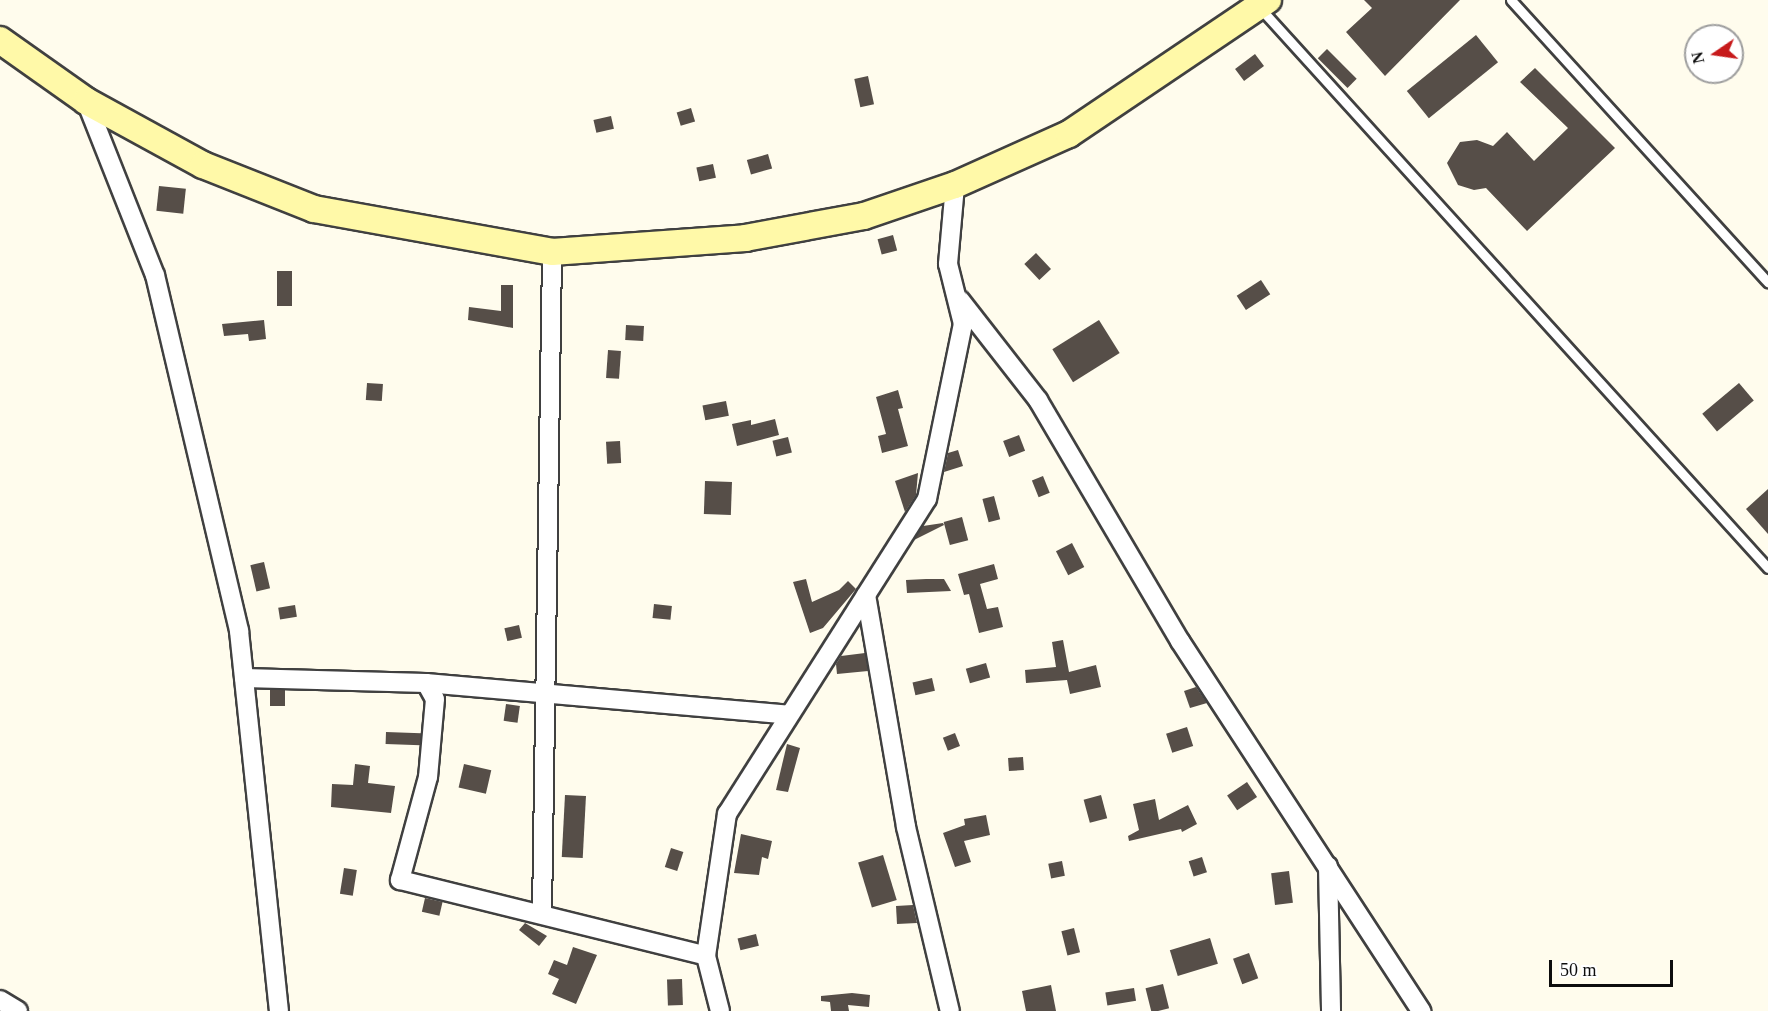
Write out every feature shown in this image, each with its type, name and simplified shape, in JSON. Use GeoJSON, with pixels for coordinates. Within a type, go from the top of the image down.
{"type":"FeatureCollection","features":[{"type":"Feature","properties":{"kind":"main road"},"geometry":{"type":"LineString","coordinates":[[0,40],[86,101],[203,165],[314,209],[552,252],[745,237],[864,216],[955,184],[1069,134],[1264,4]]}},
{"type":"Feature","properties":{"kind":"street"},"geometry":{"type":"LineString","coordinates":[[86,101],[155,275],[239,631],[279,1011]]}},
{"type":"Feature","properties":{"kind":"street"},"geometry":{"type":"LineString","coordinates":[[720,1011],[706,956],[727,814],[927,499],[963,324],[948,264],[955,184]]}},
{"type":"Feature","properties":{"kind":"street"},"geometry":{"type":"LineString","coordinates":[[542,913],[552,252]]}},
{"type":"Feature","properties":{"kind":"street"},"geometry":{"type":"LineString","coordinates":[[956,294],[1038,400],[1180,641],[1421,1011]]}},
{"type":"Feature","properties":{"kind":"street"},"geometry":{"type":"LineString","coordinates":[[866,595],[906,827],[950,1011]]}},
{"type":"Feature","properties":{"kind":"street"},"geometry":{"type":"LineString","coordinates":[[244,678],[426,683],[545,692],[789,716]]}},
{"type":"Feature","properties":{"kind":"street"},"geometry":{"type":"LineString","coordinates":[[426,683],[435,699],[428,777],[400,880],[542,913],[706,956]]}},
{"type":"Feature","properties":{"kind":"street"},"geometry":{"type":"LineString","coordinates":[[1328,865],[1331,1011]]}},
{"type":"Feature","properties":{"kind":"street"},"geometry":{"type":"LineString","coordinates":[[0,1000],[18,1011]]}},
{"type":"Feature","properties":{"kind":"lane"},"geometry":{"type":"LineString","coordinates":[[1511,0],[1768,282]]}},
{"type":"Feature","properties":{"kind":"lane"},"geometry":{"type":"LineString","coordinates":[[1264,4],[1768,568]]}},
{"type":"Feature","properties":{"kind":"building"},"geometry":{"type":"Polygon","coordinates":[[[1364,0],[1460,0],[1385,76],[1346,32],[1372,8],[1364,0]]]}},
{"type":"Feature","properties":{"kind":"building"},"geometry":{"type":"Polygon","coordinates":[[[1476,35],[1498,62],[1429,118],[1407,91],[1476,35]]]}},
{"type":"Feature","properties":{"kind":"building"},"geometry":{"type":"Polygon","coordinates":[[[1327,49],[1357,79],[1348,88],[1318,58],[1327,49]]]}},
{"type":"Feature","properties":{"kind":"building"},"geometry":{"type":"Polygon","coordinates":[[[1255,54],[1264,66],[1244,81],[1235,69],[1255,54]]]}},
{"type":"Feature","properties":{"kind":"building"},"geometry":{"type":"Polygon","coordinates":[[[1535,68],[1615,148],[1527,231],[1486,188],[1474,190],[1458,185],[1447,163],[1460,142],[1477,140],[1493,146],[1507,132],[1534,161],[1568,128],[1520,82],[1535,68]]]}},
{"type":"Feature","properties":{"kind":"building"},"geometry":{"type":"Polygon","coordinates":[[[868,76],[874,104],[860,107],[854,79],[868,76]]]}},
{"type":"Feature","properties":{"kind":"building"},"geometry":{"type":"Polygon","coordinates":[[[691,108],[695,121],[681,126],[677,112],[691,108]]]}},
{"type":"Feature","properties":{"kind":"building"},"geometry":{"type":"Polygon","coordinates":[[[611,116],[614,129],[596,133],[593,120],[611,116]]]}},
{"type":"Feature","properties":{"kind":"building"},"geometry":{"type":"Polygon","coordinates":[[[768,154],[772,168],[751,174],[747,160],[768,154]]]}},
{"type":"Feature","properties":{"kind":"building"},"geometry":{"type":"Polygon","coordinates":[[[713,164],[716,178],[699,181],[696,168],[713,164]]]}},
{"type":"Feature","properties":{"kind":"building"},"geometry":{"type":"Polygon","coordinates":[[[159,186],[186,189],[183,214],[156,211],[159,186]]]}},
{"type":"Feature","properties":{"kind":"building"},"geometry":{"type":"Polygon","coordinates":[[[893,235],[897,250],[882,255],[878,239],[893,235]]]}},
{"type":"Feature","properties":{"kind":"building"},"geometry":{"type":"Polygon","coordinates":[[[1036,253],[1051,269],[1039,280],[1024,264],[1036,253]]]}},
{"type":"Feature","properties":{"kind":"building"},"geometry":{"type":"Polygon","coordinates":[[[277,271],[292,271],[292,306],[277,306],[277,271]]]}},
{"type":"Feature","properties":{"kind":"building"},"geometry":{"type":"Polygon","coordinates":[[[1261,280],[1270,294],[1246,310],[1237,296],[1261,280]]]}},
{"type":"Feature","properties":{"kind":"building"},"geometry":{"type":"Polygon","coordinates":[[[501,285],[513,285],[513,328],[468,320],[469,307],[501,311],[501,285]]]}},
{"type":"Feature","properties":{"kind":"building"},"geometry":{"type":"Polygon","coordinates":[[[264,320],[266,339],[249,341],[248,334],[224,336],[222,324],[264,320]]]}},
{"type":"Feature","properties":{"kind":"building"},"geometry":{"type":"Polygon","coordinates":[[[1099,320],[1120,353],[1073,382],[1052,349],[1099,320]]]}},
{"type":"Feature","properties":{"kind":"building"},"geometry":{"type":"Polygon","coordinates":[[[626,325],[644,326],[643,341],[625,340],[626,325]]]}},
{"type":"Feature","properties":{"kind":"building"},"geometry":{"type":"Polygon","coordinates":[[[608,350],[621,351],[619,379],[606,378],[608,350]]]}},
{"type":"Feature","properties":{"kind":"building"},"geometry":{"type":"Polygon","coordinates":[[[367,383],[383,384],[382,401],[366,400],[367,383]]]}},
{"type":"Feature","properties":{"kind":"building"},"geometry":{"type":"Polygon","coordinates":[[[1739,383],[1754,401],[1717,431],[1702,414],[1739,383]]]}},
{"type":"Feature","properties":{"kind":"building"},"geometry":{"type":"Polygon","coordinates":[[[898,390],[903,408],[898,409],[908,446],[882,453],[878,436],[886,434],[876,397],[898,390]]]}},
{"type":"Feature","properties":{"kind":"building"},"geometry":{"type":"Polygon","coordinates":[[[726,401],[729,416],[705,420],[702,406],[726,401]]]}},
{"type":"Feature","properties":{"kind":"building"},"geometry":{"type":"Polygon","coordinates":[[[775,419],[779,435],[737,446],[732,424],[751,420],[751,425],[775,419]]]}},
{"type":"Feature","properties":{"kind":"building"},"geometry":{"type":"Polygon","coordinates":[[[1019,435],[1025,451],[1009,457],[1003,441],[1019,435]]]}},
{"type":"Feature","properties":{"kind":"building"},"geometry":{"type":"Polygon","coordinates":[[[788,437],[792,453],[776,456],[772,441],[788,437]]]}},
{"type":"Feature","properties":{"kind":"building"},"geometry":{"type":"Polygon","coordinates":[[[620,441],[621,463],[607,464],[606,442],[620,441]]]}},
{"type":"Feature","properties":{"kind":"building"},"geometry":{"type":"Polygon","coordinates":[[[958,450],[963,466],[944,472],[948,453],[958,450]]]}},
{"type":"Feature","properties":{"kind":"building"},"geometry":{"type":"Polygon","coordinates":[[[918,473],[916,495],[905,512],[895,481],[918,473]]]}},
{"type":"Feature","properties":{"kind":"building"},"geometry":{"type":"Polygon","coordinates":[[[1043,476],[1050,493],[1039,497],[1032,480],[1043,476]]]}},
{"type":"Feature","properties":{"kind":"building"},"geometry":{"type":"Polygon","coordinates":[[[705,481],[732,482],[731,515],[704,514],[705,481]]]}},
{"type":"Feature","properties":{"kind":"building"},"geometry":{"type":"Polygon","coordinates":[[[1768,489],[1768,534],[1746,509],[1768,489]]]}},
{"type":"Feature","properties":{"kind":"building"},"geometry":{"type":"Polygon","coordinates":[[[994,496],[1000,519],[989,522],[982,499],[994,496]]]}},
{"type":"Feature","properties":{"kind":"building"},"geometry":{"type":"Polygon","coordinates":[[[962,517],[968,540],[950,545],[944,522],[962,517]]]}},
{"type":"Feature","properties":{"kind":"building"},"geometry":{"type":"Polygon","coordinates":[[[943,523],[944,525],[914,540],[923,526],[943,523]]]}},
{"type":"Feature","properties":{"kind":"building"},"geometry":{"type":"Polygon","coordinates":[[[1072,543],[1084,567],[1068,575],[1056,551],[1072,543]]]}},
{"type":"Feature","properties":{"kind":"building"},"geometry":{"type":"Polygon","coordinates":[[[264,562],[270,588],[256,591],[250,565],[264,562]]]}},
{"type":"Feature","properties":{"kind":"building"},"geometry":{"type":"Polygon","coordinates":[[[994,564],[998,579],[980,584],[987,609],[998,607],[1003,627],[979,633],[969,594],[964,595],[958,574],[994,564]]]}},
{"type":"Feature","properties":{"kind":"building"},"geometry":{"type":"Polygon","coordinates":[[[806,579],[812,602],[839,590],[848,581],[856,589],[823,628],[810,633],[793,582],[806,579]]]}},
{"type":"Feature","properties":{"kind":"building"},"geometry":{"type":"Polygon","coordinates":[[[944,579],[951,591],[907,593],[906,580],[944,579]]]}},
{"type":"Feature","properties":{"kind":"building"},"geometry":{"type":"Polygon","coordinates":[[[654,604],[672,606],[670,620],[653,618],[654,604]]]}},
{"type":"Feature","properties":{"kind":"building"},"geometry":{"type":"Polygon","coordinates":[[[295,605],[297,617],[280,620],[278,608],[295,605]]]}},
{"type":"Feature","properties":{"kind":"building"},"geometry":{"type":"Polygon","coordinates":[[[519,625],[522,638],[507,641],[504,628],[519,625]]]}},
{"type":"Feature","properties":{"kind":"building"},"geometry":{"type":"Polygon","coordinates":[[[1063,640],[1069,672],[1096,665],[1101,687],[1070,694],[1067,680],[1026,683],[1025,670],[1056,667],[1052,642],[1063,640]]]}},
{"type":"Feature","properties":{"kind":"building"},"geometry":{"type":"Polygon","coordinates":[[[865,653],[868,671],[837,674],[836,664],[841,656],[865,653]]]}},
{"type":"Feature","properties":{"kind":"building"},"geometry":{"type":"Polygon","coordinates":[[[986,663],[990,677],[970,683],[966,669],[986,663]]]}},
{"type":"Feature","properties":{"kind":"building"},"geometry":{"type":"Polygon","coordinates":[[[932,678],[935,691],[915,695],[913,682],[932,678]]]}},
{"type":"Feature","properties":{"kind":"building"},"geometry":{"type":"Polygon","coordinates":[[[1196,687],[1207,703],[1190,708],[1184,691],[1196,687]]]}},
{"type":"Feature","properties":{"kind":"building"},"geometry":{"type":"Polygon","coordinates":[[[270,690],[285,690],[285,706],[270,706],[270,690]]]}},
{"type":"Feature","properties":{"kind":"building"},"geometry":{"type":"Polygon","coordinates":[[[506,704],[520,706],[517,723],[504,721],[506,704]]]}},
{"type":"Feature","properties":{"kind":"building"},"geometry":{"type":"Polygon","coordinates":[[[1187,727],[1193,746],[1172,753],[1166,734],[1187,727]]]}},
{"type":"Feature","properties":{"kind":"building"},"geometry":{"type":"Polygon","coordinates":[[[386,732],[421,733],[421,745],[386,744],[386,732]]]}},
{"type":"Feature","properties":{"kind":"building"},"geometry":{"type":"Polygon","coordinates":[[[955,733],[960,746],[948,751],[943,738],[955,733]]]}},
{"type":"Feature","properties":{"kind":"building"},"geometry":{"type":"Polygon","coordinates":[[[787,744],[800,748],[788,792],[776,790],[787,744]]]}},
{"type":"Feature","properties":{"kind":"building"},"geometry":{"type":"Polygon","coordinates":[[[1023,757],[1024,770],[1009,771],[1008,758],[1023,757]]]}},
{"type":"Feature","properties":{"kind":"building"},"geometry":{"type":"Polygon","coordinates":[[[355,764],[370,766],[368,783],[395,786],[391,813],[331,807],[332,784],[353,785],[355,764]]]}},
{"type":"Feature","properties":{"kind":"building"},"geometry":{"type":"Polygon","coordinates":[[[464,764],[491,770],[486,794],[459,787],[464,764]]]}},
{"type":"Feature","properties":{"kind":"building"},"geometry":{"type":"Polygon","coordinates":[[[1247,782],[1257,797],[1237,810],[1227,795],[1247,782]]]}},
{"type":"Feature","properties":{"kind":"building"},"geometry":{"type":"Polygon","coordinates":[[[565,795],[586,796],[583,858],[562,857],[565,795]]]}},
{"type":"Feature","properties":{"kind":"building"},"geometry":{"type":"Polygon","coordinates":[[[1101,795],[1107,818],[1090,823],[1084,800],[1101,795]]]}},
{"type":"Feature","properties":{"kind":"building"},"geometry":{"type":"Polygon","coordinates":[[[1155,799],[1159,820],[1188,805],[1197,824],[1182,832],[1181,829],[1129,841],[1128,836],[1139,830],[1133,804],[1155,799]]]}},
{"type":"Feature","properties":{"kind":"building"},"geometry":{"type":"Polygon","coordinates":[[[986,815],[990,835],[964,841],[971,862],[955,867],[943,833],[965,825],[964,819],[986,815]]]}},
{"type":"Feature","properties":{"kind":"building"},"geometry":{"type":"Polygon","coordinates":[[[741,834],[772,841],[768,859],[762,857],[759,875],[734,873],[741,834]]]}},
{"type":"Feature","properties":{"kind":"building"},"geometry":{"type":"Polygon","coordinates":[[[671,848],[683,852],[677,871],[665,867],[671,848]]]}},
{"type":"Feature","properties":{"kind":"building"},"geometry":{"type":"Polygon","coordinates":[[[883,855],[897,900],[872,908],[858,863],[883,855]]]}},
{"type":"Feature","properties":{"kind":"building"},"geometry":{"type":"Polygon","coordinates":[[[1202,857],[1207,872],[1194,877],[1189,861],[1202,857]]]}},
{"type":"Feature","properties":{"kind":"building"},"geometry":{"type":"Polygon","coordinates":[[[1062,861],[1065,876],[1051,878],[1048,864],[1062,861]]]}},
{"type":"Feature","properties":{"kind":"building"},"geometry":{"type":"Polygon","coordinates":[[[344,868],[357,870],[353,896],[340,894],[344,868]]]}},
{"type":"Feature","properties":{"kind":"building"},"geometry":{"type":"Polygon","coordinates":[[[1289,871],[1293,903],[1275,905],[1271,873],[1289,871]]]}},
{"type":"Feature","properties":{"kind":"building"},"geometry":{"type":"Polygon","coordinates":[[[425,898],[443,902],[439,916],[422,912],[425,898]]]}},
{"type":"Feature","properties":{"kind":"building"},"geometry":{"type":"Polygon","coordinates":[[[913,905],[917,923],[897,924],[896,906],[913,905]]]}},
{"type":"Feature","properties":{"kind":"building"},"geometry":{"type":"Polygon","coordinates":[[[525,923],[547,936],[539,946],[519,930],[525,923]]]}},
{"type":"Feature","properties":{"kind":"building"},"geometry":{"type":"Polygon","coordinates":[[[1074,928],[1080,952],[1067,955],[1061,931],[1074,928]]]}},
{"type":"Feature","properties":{"kind":"building"},"geometry":{"type":"Polygon","coordinates":[[[756,934],[759,946],[740,950],[738,939],[756,934]]]}},
{"type":"Feature","properties":{"kind":"building"},"geometry":{"type":"Polygon","coordinates":[[[1210,938],[1218,964],[1178,976],[1170,950],[1210,938]]]}},
{"type":"Feature","properties":{"kind":"building"},"geometry":{"type":"Polygon","coordinates":[[[573,947],[597,955],[576,1004],[552,994],[559,979],[548,974],[554,960],[567,965],[573,947]]]}},
{"type":"Feature","properties":{"kind":"building"},"geometry":{"type":"Polygon","coordinates":[[[1249,953],[1258,978],[1242,984],[1233,959],[1249,953]]]}},
{"type":"Feature","properties":{"kind":"building"},"geometry":{"type":"Polygon","coordinates":[[[682,979],[683,1005],[668,1006],[667,980],[682,979]]]}},
{"type":"Feature","properties":{"kind":"building"},"geometry":{"type":"Polygon","coordinates":[[[1163,984],[1169,1008],[1151,1011],[1146,988],[1163,984]]]}},
{"type":"Feature","properties":{"kind":"building"},"geometry":{"type":"Polygon","coordinates":[[[1051,985],[1056,1011],[1026,1011],[1022,991],[1051,985]]]}},
{"type":"Feature","properties":{"kind":"building"},"geometry":{"type":"Polygon","coordinates":[[[1134,988],[1136,1001],[1107,1005],[1105,993],[1134,988]]]}},
{"type":"Feature","properties":{"kind":"building"},"geometry":{"type":"Polygon","coordinates":[[[852,993],[870,995],[869,1007],[848,1005],[849,1011],[831,1011],[830,1002],[821,1001],[821,996],[852,993]]]}}]}
